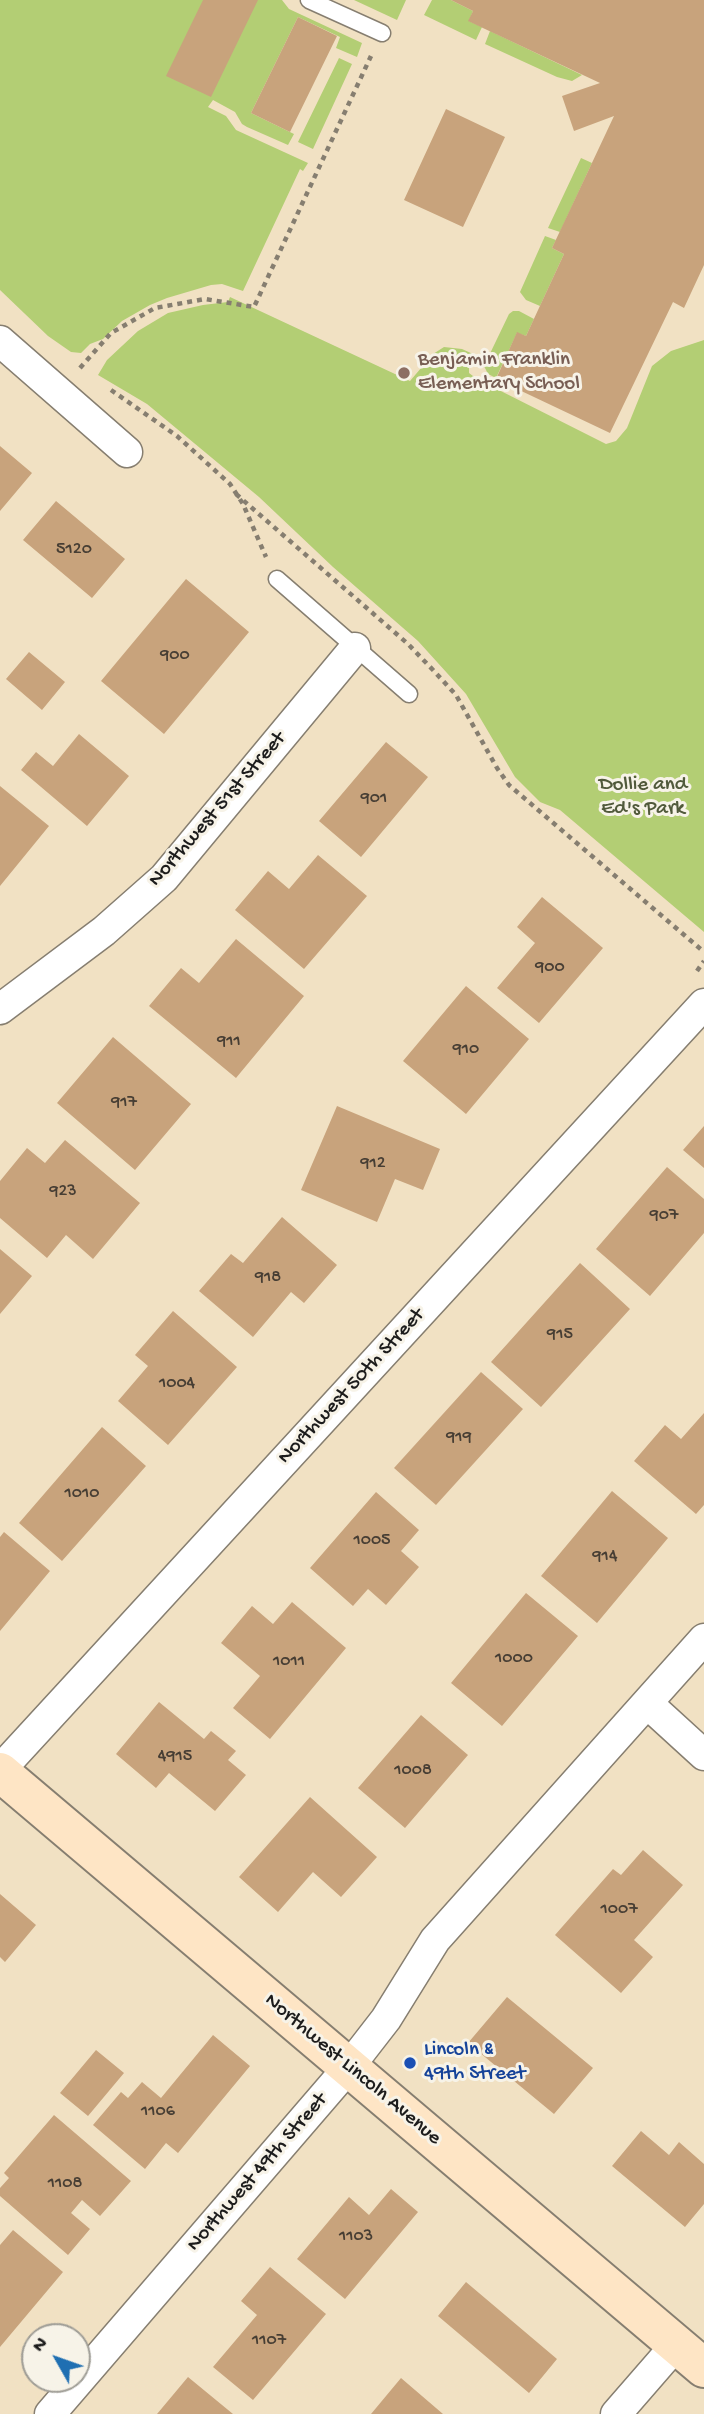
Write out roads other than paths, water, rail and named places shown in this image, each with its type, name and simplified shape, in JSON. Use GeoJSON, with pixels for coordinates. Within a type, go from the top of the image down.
{"type":"FeatureCollection","features":[{"type":"Feature","properties":{"kind":"street"},"geometry":{"type":"LineString","coordinates":[[0,341],[128,452]]}},
{"type":"Feature","properties":{"kind":"street","name":"Northwest 51st Street"},"geometry":{"type":"LineString","coordinates":[[0,1009],[104,931],[164,878],[355,648]]}},
{"type":"Feature","properties":{"kind":"street","name":"Northwest 50th Street"},"geometry":{"type":"LineString","coordinates":[[0,1771],[704,1004]]}},
{"type":"Feature","properties":{"kind":"street","name":"Northwest 49th Street"},"geometry":{"type":"LineString","coordinates":[[50,2414],[348,2068],[386,2019],[435,1940],[704,1639]]}},
{"type":"Feature","properties":{"kind":"street"},"geometry":{"type":"LineString","coordinates":[[647,1703],[704,1755]]}},
{"type":"Feature","properties":{"kind":"street","name":"Northwest Lincoln Avenue"},"geometry":{"type":"LineString","coordinates":[[0,1771],[690,2357]]}},
{"type":"Feature","properties":{"kind":"street"},"geometry":{"type":"LineString","coordinates":[[616,2414],[690,2357]]}},
{"type":"Feature","properties":{"kind":"lane"},"geometry":{"type":"LineString","coordinates":[[309,0],[382,33]]}},
{"type":"Feature","properties":{"kind":"lane"},"geometry":{"type":"LineString","coordinates":[[277,579],[409,694]]}},
{"type":"Feature","properties":{"kind":"place","name":"Benjamin Franklin Elementary School"},"geometry":{"type":"Point","coordinates":[404,373]}},
{"type":"Feature","properties":{"kind":"place","name":"Lincoln & 49th Street"},"geometry":{"type":"Point","coordinates":[410,2063]}},
{"type":"Feature","properties":{"kind":"park label","name":"Dollie and Ed's Park"},"geometry":{"type":"Point","coordinates":[643,798]}}]}
